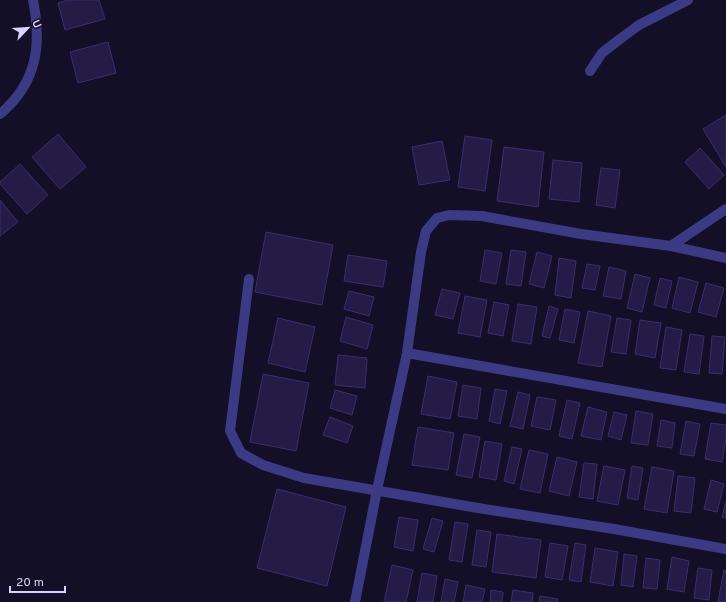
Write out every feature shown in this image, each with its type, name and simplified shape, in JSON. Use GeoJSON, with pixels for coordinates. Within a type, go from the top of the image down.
{"type":"FeatureCollection","features":[{"type":"Feature","properties":{"kind":"street"},"geometry":{"type":"LineString","coordinates":[[0,114],[25,87],[36,59],[37,29],[33,0]]}},
{"type":"Feature","properties":{"kind":"street"},"geometry":{"type":"LineString","coordinates":[[590,71],[602,53],[639,25],[688,0]]}},
{"type":"Feature","properties":{"kind":"street"},"geometry":{"type":"LineString","coordinates":[[671,246],[726,209]]}},
{"type":"Feature","properties":{"kind":"street"},"geometry":{"type":"LineString","coordinates":[[355,602],[377,490],[407,353],[421,252],[426,231],[437,218],[449,215],[482,216],[581,234],[671,246],[726,258]]}},
{"type":"Feature","properties":{"kind":"street"},"geometry":{"type":"LineString","coordinates":[[248,279],[230,431],[241,454],[263,465],[304,478],[726,549]]}},
{"type":"Feature","properties":{"kind":"street"},"geometry":{"type":"LineString","coordinates":[[407,353],[726,409]]}},
{"type":"Feature","properties":{"kind":"building"},"geometry":{"type":"Polygon","coordinates":[[[68,0],[99,0],[105,19],[65,30],[58,3],[68,0]]]}},
{"type":"Feature","properties":{"kind":"building"},"geometry":{"type":"Polygon","coordinates":[[[108,42],[116,73],[78,83],[70,52],[108,42]]]}},
{"type":"Feature","properties":{"kind":"building"},"geometry":{"type":"Polygon","coordinates":[[[726,115],[726,167],[703,129],[726,115]]]}},
{"type":"Feature","properties":{"kind":"building"},"geometry":{"type":"Polygon","coordinates":[[[58,134],[86,167],[60,189],[32,157],[58,134]]]}},
{"type":"Feature","properties":{"kind":"building"},"geometry":{"type":"Polygon","coordinates":[[[465,136],[492,140],[485,191],[458,187],[465,136]]]}},
{"type":"Feature","properties":{"kind":"building"},"geometry":{"type":"Polygon","coordinates":[[[442,141],[450,180],[419,185],[412,147],[442,141]]]}},
{"type":"Feature","properties":{"kind":"building"},"geometry":{"type":"Polygon","coordinates":[[[504,147],[544,152],[538,207],[497,201],[504,147]]]}},
{"type":"Feature","properties":{"kind":"building"},"geometry":{"type":"Polygon","coordinates":[[[700,148],[724,175],[709,189],[685,162],[700,148]]]}},
{"type":"Feature","properties":{"kind":"building"},"geometry":{"type":"Polygon","coordinates":[[[553,160],[582,163],[579,202],[549,199],[553,160]]]}},
{"type":"Feature","properties":{"kind":"building"},"geometry":{"type":"Polygon","coordinates":[[[20,164],[48,195],[27,214],[0,184],[0,182],[20,164]]]}},
{"type":"Feature","properties":{"kind":"building"},"geometry":{"type":"Polygon","coordinates":[[[601,168],[620,170],[615,208],[596,205],[601,168]]]}},
{"type":"Feature","properties":{"kind":"building"},"geometry":{"type":"Polygon","coordinates":[[[0,200],[18,222],[0,236],[0,200]]]}},
{"type":"Feature","properties":{"kind":"building"},"geometry":{"type":"Polygon","coordinates":[[[266,232],[333,245],[322,305],[255,292],[266,232]]]}},
{"type":"Feature","properties":{"kind":"building"},"geometry":{"type":"Polygon","coordinates":[[[485,250],[502,253],[496,284],[480,281],[485,250]]]}},
{"type":"Feature","properties":{"kind":"building"},"geometry":{"type":"Polygon","coordinates":[[[511,250],[526,252],[521,286],[506,284],[511,250]]]}},
{"type":"Feature","properties":{"kind":"building"},"geometry":{"type":"Polygon","coordinates":[[[537,252],[552,256],[544,288],[529,284],[537,252]]]}},
{"type":"Feature","properties":{"kind":"building"},"geometry":{"type":"Polygon","coordinates":[[[348,255],[387,261],[383,287],[344,281],[348,255]]]}},
{"type":"Feature","properties":{"kind":"building"},"geometry":{"type":"Polygon","coordinates":[[[559,258],[576,261],[571,298],[555,295],[559,258]]]}},
{"type":"Feature","properties":{"kind":"building"},"geometry":{"type":"Polygon","coordinates":[[[587,264],[600,266],[595,290],[582,288],[587,264]]]}},
{"type":"Feature","properties":{"kind":"building"},"geometry":{"type":"Polygon","coordinates":[[[609,267],[626,271],[621,299],[603,296],[609,267]]]}},
{"type":"Feature","properties":{"kind":"building"},"geometry":{"type":"Polygon","coordinates":[[[635,274],[650,278],[642,312],[627,308],[635,274]]]}},
{"type":"Feature","properties":{"kind":"building"},"geometry":{"type":"Polygon","coordinates":[[[679,277],[698,282],[690,313],[672,308],[679,277]]]}},
{"type":"Feature","properties":{"kind":"building"},"geometry":{"type":"Polygon","coordinates":[[[660,278],[672,281],[666,308],[654,305],[660,278]]]}},
{"type":"Feature","properties":{"kind":"building"},"geometry":{"type":"Polygon","coordinates":[[[706,283],[724,288],[716,317],[698,312],[706,283]]]}},
{"type":"Feature","properties":{"kind":"building"},"geometry":{"type":"Polygon","coordinates":[[[442,289],[460,293],[453,319],[435,315],[442,289]]]}},
{"type":"Feature","properties":{"kind":"building"},"geometry":{"type":"Polygon","coordinates":[[[349,291],[374,297],[369,316],[344,309],[349,291]]]}},
{"type":"Feature","properties":{"kind":"building"},"geometry":{"type":"Polygon","coordinates":[[[465,296],[487,300],[480,337],[458,333],[465,296]]]}},
{"type":"Feature","properties":{"kind":"building"},"geometry":{"type":"Polygon","coordinates":[[[494,302],[509,305],[503,336],[488,333],[494,302]]]}},
{"type":"Feature","properties":{"kind":"building"},"geometry":{"type":"Polygon","coordinates":[[[518,304],[537,307],[531,344],[512,341],[518,304]]]}},
{"type":"Feature","properties":{"kind":"building"},"geometry":{"type":"Polygon","coordinates":[[[549,306],[558,309],[550,338],[542,336],[549,306]]]}},
{"type":"Feature","properties":{"kind":"building"},"geometry":{"type":"Polygon","coordinates":[[[565,309],[580,312],[574,343],[559,340],[565,309]]]}},
{"type":"Feature","properties":{"kind":"building"},"geometry":{"type":"Polygon","coordinates":[[[588,311],[611,316],[602,367],[578,363],[588,311]]]}},
{"type":"Feature","properties":{"kind":"building"},"geometry":{"type":"Polygon","coordinates":[[[346,317],[373,325],[367,349],[340,341],[346,317]]]}},
{"type":"Feature","properties":{"kind":"building"},"geometry":{"type":"Polygon","coordinates":[[[278,318],[315,327],[305,372],[268,363],[278,318]]]}},
{"type":"Feature","properties":{"kind":"building"},"geometry":{"type":"Polygon","coordinates":[[[617,318],[631,320],[626,354],[611,352],[617,318]]]}},
{"type":"Feature","properties":{"kind":"building"},"geometry":{"type":"Polygon","coordinates":[[[640,320],[661,323],[655,358],[635,354],[640,320]]]}},
{"type":"Feature","properties":{"kind":"building"},"geometry":{"type":"Polygon","coordinates":[[[666,327],[682,330],[676,370],[660,368],[666,327]]]}},
{"type":"Feature","properties":{"kind":"building"},"geometry":{"type":"Polygon","coordinates":[[[690,334],[704,336],[699,374],[684,372],[690,334]]]}},
{"type":"Feature","properties":{"kind":"building"},"geometry":{"type":"Polygon","coordinates":[[[712,336],[725,337],[722,374],[709,373],[712,336]]]}},
{"type":"Feature","properties":{"kind":"building"},"geometry":{"type":"Polygon","coordinates":[[[338,355],[367,358],[365,388],[335,385],[338,355]]]}},
{"type":"Feature","properties":{"kind":"building"},"geometry":{"type":"Polygon","coordinates":[[[263,374],[309,383],[296,451],[250,442],[263,374]]]}},
{"type":"Feature","properties":{"kind":"building"},"geometry":{"type":"Polygon","coordinates":[[[428,376],[457,382],[450,419],[421,414],[428,376]]]}},
{"type":"Feature","properties":{"kind":"building"},"geometry":{"type":"Polygon","coordinates":[[[463,385],[481,388],[477,419],[458,416],[463,385]]]}},
{"type":"Feature","properties":{"kind":"building"},"geometry":{"type":"Polygon","coordinates":[[[495,389],[507,391],[500,424],[489,421],[495,389]]]}},
{"type":"Feature","properties":{"kind":"building"},"geometry":{"type":"Polygon","coordinates":[[[335,390],[357,396],[352,415],[330,408],[335,390]]]}},
{"type":"Feature","properties":{"kind":"building"},"geometry":{"type":"Polygon","coordinates":[[[518,392],[530,395],[523,429],[510,426],[518,392]]]}},
{"type":"Feature","properties":{"kind":"building"},"geometry":{"type":"Polygon","coordinates":[[[537,397],[556,400],[550,430],[531,426],[537,397]]]}},
{"type":"Feature","properties":{"kind":"building"},"geometry":{"type":"Polygon","coordinates":[[[567,400],[580,403],[572,439],[559,436],[567,400]]]}},
{"type":"Feature","properties":{"kind":"building"},"geometry":{"type":"Polygon","coordinates":[[[588,407],[607,412],[601,440],[581,436],[588,407]]]}},
{"type":"Feature","properties":{"kind":"building"},"geometry":{"type":"Polygon","coordinates":[[[636,411],[653,414],[648,445],[631,443],[636,411]]]}},
{"type":"Feature","properties":{"kind":"building"},"geometry":{"type":"Polygon","coordinates":[[[614,412],[627,415],[621,440],[608,436],[614,412]]]}},
{"type":"Feature","properties":{"kind":"building"},"geometry":{"type":"Polygon","coordinates":[[[330,417],[353,426],[347,443],[323,435],[330,417]]]}},
{"type":"Feature","properties":{"kind":"building"},"geometry":{"type":"Polygon","coordinates":[[[661,420],[675,423],[672,448],[657,446],[661,420]]]}},
{"type":"Feature","properties":{"kind":"building"},"geometry":{"type":"Polygon","coordinates":[[[686,421],[700,424],[694,456],[680,454],[686,421]]]}},
{"type":"Feature","properties":{"kind":"building"},"geometry":{"type":"Polygon","coordinates":[[[711,423],[726,425],[726,438],[722,462],[705,459],[711,423]]]}},
{"type":"Feature","properties":{"kind":"building"},"geometry":{"type":"Polygon","coordinates":[[[418,427],[454,433],[448,470],[412,465],[418,427]]]}},
{"type":"Feature","properties":{"kind":"building"},"geometry":{"type":"Polygon","coordinates":[[[464,434],[480,437],[472,478],[456,475],[464,434]]]}},
{"type":"Feature","properties":{"kind":"building"},"geometry":{"type":"Polygon","coordinates":[[[485,441],[502,444],[496,480],[479,477],[485,441]]]}},
{"type":"Feature","properties":{"kind":"building"},"geometry":{"type":"Polygon","coordinates":[[[512,447],[522,449],[514,484],[504,481],[512,447]]]}},
{"type":"Feature","properties":{"kind":"building"},"geometry":{"type":"Polygon","coordinates":[[[529,450],[548,454],[540,493],[520,489],[529,450]]]}},
{"type":"Feature","properties":{"kind":"building"},"geometry":{"type":"Polygon","coordinates":[[[557,457],[577,462],[569,496],[549,491],[557,457]]]}},
{"type":"Feature","properties":{"kind":"building"},"geometry":{"type":"Polygon","coordinates":[[[584,463],[597,464],[593,499],[579,497],[584,463]]]}},
{"type":"Feature","properties":{"kind":"building"},"geometry":{"type":"Polygon","coordinates":[[[604,466],[625,470],[618,505],[597,501],[604,466]]]}},
{"type":"Feature","properties":{"kind":"building"},"geometry":{"type":"Polygon","coordinates":[[[632,466],[643,468],[638,500],[627,498],[632,466]]]}},
{"type":"Feature","properties":{"kind":"building"},"geometry":{"type":"Polygon","coordinates":[[[652,467],[674,471],[667,513],[644,509],[652,467]]]}},
{"type":"Feature","properties":{"kind":"building"},"geometry":{"type":"Polygon","coordinates":[[[678,476],[695,478],[691,513],[674,511],[678,476]]]}},
{"type":"Feature","properties":{"kind":"building"},"geometry":{"type":"Polygon","coordinates":[[[711,480],[724,484],[717,512],[704,509],[711,480]]]}},
{"type":"Feature","properties":{"kind":"building"},"geometry":{"type":"Polygon","coordinates":[[[277,489],[346,507],[327,586],[257,568],[277,489]]]}},
{"type":"Feature","properties":{"kind":"building"},"geometry":{"type":"Polygon","coordinates":[[[726,501],[726,518],[722,517],[726,501]]]}},
{"type":"Feature","properties":{"kind":"building"},"geometry":{"type":"Polygon","coordinates":[[[399,517],[418,520],[413,551],[394,547],[399,517]]]}},
{"type":"Feature","properties":{"kind":"building"},"geometry":{"type":"Polygon","coordinates":[[[432,518],[443,521],[434,552],[423,549],[432,518]]]}},
{"type":"Feature","properties":{"kind":"building"},"geometry":{"type":"Polygon","coordinates":[[[455,522],[468,524],[462,562],[449,560],[455,522]]]}},
{"type":"Feature","properties":{"kind":"building"},"geometry":{"type":"Polygon","coordinates":[[[477,530],[491,532],[486,567],[472,565],[477,530]]]}},
{"type":"Feature","properties":{"kind":"building"},"geometry":{"type":"Polygon","coordinates":[[[497,534],[541,540],[536,578],[492,572],[497,534]]]}},
{"type":"Feature","properties":{"kind":"building"},"geometry":{"type":"Polygon","coordinates":[[[550,543],[568,546],[562,580],[545,577],[550,543]]]}},
{"type":"Feature","properties":{"kind":"building"},"geometry":{"type":"Polygon","coordinates":[[[575,543],[586,545],[581,582],[569,580],[575,543]]]}},
{"type":"Feature","properties":{"kind":"building"},"geometry":{"type":"Polygon","coordinates":[[[595,548],[618,552],[613,586],[590,582],[595,548]]]}},
{"type":"Feature","properties":{"kind":"building"},"geometry":{"type":"Polygon","coordinates":[[[624,554],[637,556],[633,587],[621,585],[624,554]]]}},
{"type":"Feature","properties":{"kind":"building"},"geometry":{"type":"Polygon","coordinates":[[[672,557],[689,561],[684,592],[667,589],[672,557]]]}},
{"type":"Feature","properties":{"kind":"building"},"geometry":{"type":"Polygon","coordinates":[[[646,558],[660,560],[657,589],[643,588],[646,558]]]}},
{"type":"Feature","properties":{"kind":"building"},"geometry":{"type":"Polygon","coordinates":[[[392,565],[413,570],[406,602],[384,602],[392,565]]]}},
{"type":"Feature","properties":{"kind":"building"},"geometry":{"type":"Polygon","coordinates":[[[698,568],[712,570],[709,600],[694,598],[698,568]]]}},
{"type":"Feature","properties":{"kind":"building"},"geometry":{"type":"Polygon","coordinates":[[[724,570],[726,570],[726,602],[718,602],[724,570]]]}},
{"type":"Feature","properties":{"kind":"building"},"geometry":{"type":"Polygon","coordinates":[[[422,573],[437,576],[433,602],[417,602],[422,573]]]}},
{"type":"Feature","properties":{"kind":"building"},"geometry":{"type":"Polygon","coordinates":[[[445,579],[458,582],[454,602],[441,602],[445,579]]]}},
{"type":"Feature","properties":{"kind":"building"},"geometry":{"type":"Polygon","coordinates":[[[466,585],[485,589],[482,602],[463,602],[466,585]]]}},
{"type":"Feature","properties":{"kind":"building"},"geometry":{"type":"Polygon","coordinates":[[[491,590],[503,592],[502,602],[490,602],[491,590]]]}},
{"type":"Feature","properties":{"kind":"building"},"geometry":{"type":"Polygon","coordinates":[[[513,590],[533,593],[532,602],[511,602],[513,590]]]}},
{"type":"Feature","properties":{"kind":"building"},"geometry":{"type":"Polygon","coordinates":[[[540,596],[558,599],[557,602],[539,602],[540,596]]]}}]}
